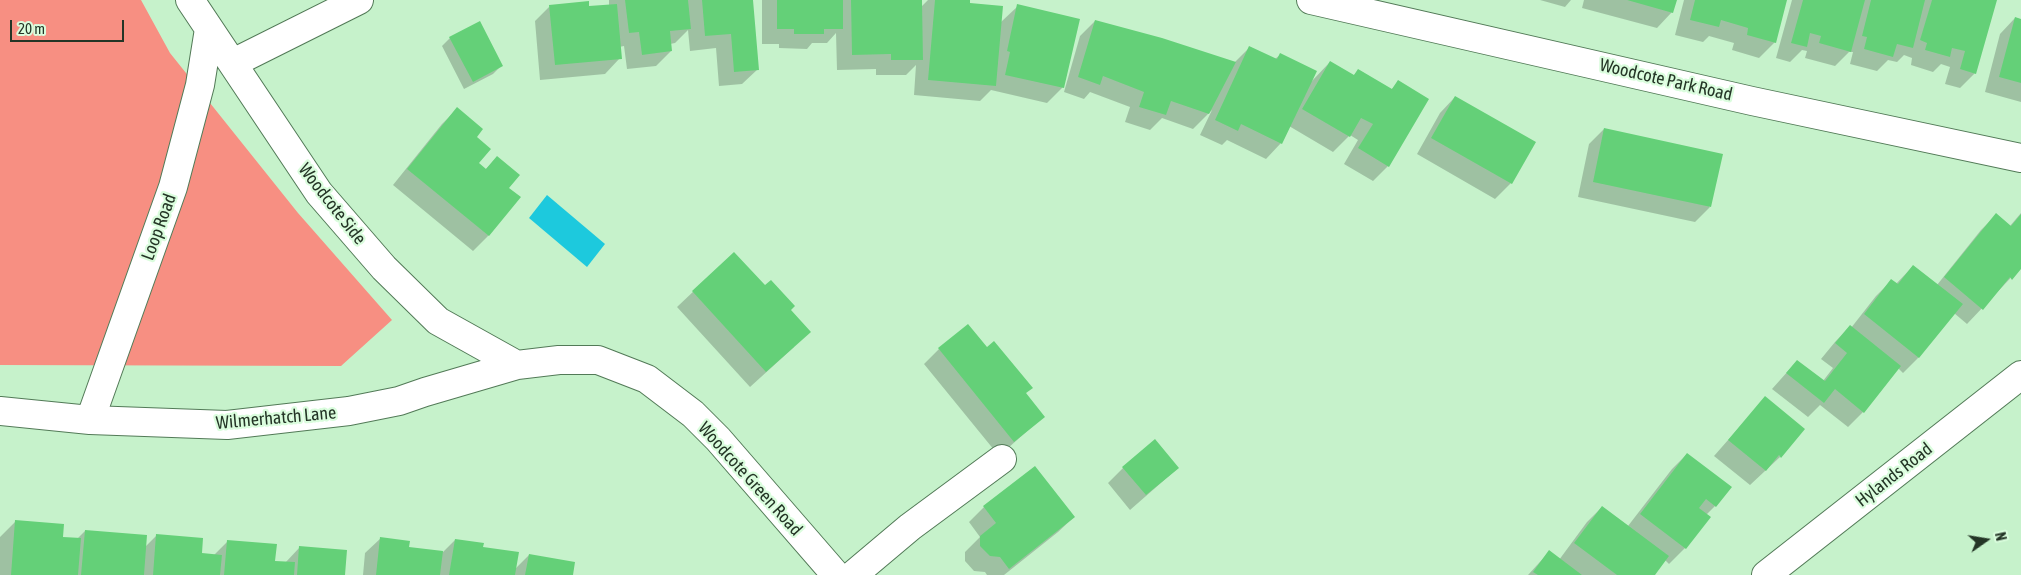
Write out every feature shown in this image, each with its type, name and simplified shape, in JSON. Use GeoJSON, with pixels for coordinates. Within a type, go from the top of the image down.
{"type":"FeatureCollection","features":[{"type":"Feature","properties":{"kind":"street","name":"Woodcote Side"},"geometry":{"type":"LineString","coordinates":[[190,0],[319,193],[384,268],[438,321],[516,365]]}},
{"type":"Feature","properties":{"kind":"street"},"geometry":{"type":"LineString","coordinates":[[233,63],[359,0]]}},
{"type":"Feature","properties":{"kind":"street","name":"Woodcote Park Road"},"geometry":{"type":"LineString","coordinates":[[1311,0],[1752,100],[2021,158]]}},
{"type":"Feature","properties":{"kind":"street","name":"Loop Road"},"geometry":{"type":"LineString","coordinates":[[90,420],[173,187],[200,85],[209,28]]}},
{"type":"Feature","properties":{"kind":"street","name":"Woodcote Green Road"},"geometry":{"type":"LineString","coordinates":[[516,365],[559,360],[598,360],[648,379],[693,414],[718,439],[836,575]]}},
{"type":"Feature","properties":{"kind":"street","name":"Wilmerhatch Lane"},"geometry":{"type":"LineString","coordinates":[[0,411],[90,420],[227,425],[349,411],[399,401],[516,365]]}},
{"type":"Feature","properties":{"kind":"street","name":"Hylands Road"},"geometry":{"type":"LineString","coordinates":[[1766,575],[2021,375]]}},
{"type":"Feature","properties":{"kind":"street"},"geometry":{"type":"LineString","coordinates":[[852,575],[910,527],[1002,459]]}},
{"type":"Feature","properties":{"kind":"shaded area"},"geometry":{"type":"Polygon","coordinates":[[[0,0],[141,0],[170,53],[298,213],[392,320],[341,366],[0,365],[0,0]]]}},
{"type":"Feature","properties":{"kind":"water"},"geometry":{"type":"Polygon","coordinates":[[[547,195],[605,244],[587,267],[529,218],[547,195]]]}},
{"type":"Feature","properties":{"kind":"building"},"geometry":{"type":"Polygon","coordinates":[[[625,0],[688,0],[691,29],[670,31],[672,51],[642,55],[639,32],[629,33],[625,0]]]}},
{"type":"Feature","properties":{"kind":"building"},"geometry":{"type":"Polygon","coordinates":[[[702,0],[753,0],[759,70],[734,72],[731,34],[705,36],[702,0]]]}},
{"type":"Feature","properties":{"kind":"building"},"geometry":{"type":"Polygon","coordinates":[[[777,0],[843,0],[843,29],[824,29],[824,34],[794,34],[794,29],[777,29],[777,0]]]}},
{"type":"Feature","properties":{"kind":"building"},"geometry":{"type":"Polygon","coordinates":[[[851,0],[922,0],[923,60],[891,60],[891,54],[852,55],[851,0]]]}},
{"type":"Feature","properties":{"kind":"building"},"geometry":{"type":"Polygon","coordinates":[[[935,0],[970,0],[970,3],[1003,6],[996,86],[928,80],[935,0]]]}},
{"type":"Feature","properties":{"kind":"building"},"geometry":{"type":"Polygon","coordinates":[[[1627,0],[1677,0],[1673,13],[1627,0]]]}},
{"type":"Feature","properties":{"kind":"building"},"geometry":{"type":"Polygon","coordinates":[[[1695,0],[1787,0],[1776,43],[1747,35],[1748,28],[1721,20],[1719,27],[1690,20],[1695,0]]]}},
{"type":"Feature","properties":{"kind":"building"},"geometry":{"type":"Polygon","coordinates":[[[1803,0],[1865,0],[1851,52],[1819,43],[1821,36],[1810,33],[1807,47],[1791,43],[1803,0]]]}},
{"type":"Feature","properties":{"kind":"building"},"geometry":{"type":"Polygon","coordinates":[[[1871,0],[1925,0],[1913,48],[1897,44],[1893,57],[1864,49],[1867,37],[1862,36],[1871,0]]]}},
{"type":"Feature","properties":{"kind":"building"},"geometry":{"type":"Polygon","coordinates":[[[1932,0],[1997,0],[1976,74],[1960,69],[1965,51],[1952,48],[1950,57],[1925,50],[1927,43],[1920,40],[1932,0]]]}},
{"type":"Feature","properties":{"kind":"building"},"geometry":{"type":"Polygon","coordinates":[[[589,1],[589,6],[617,4],[622,59],[555,65],[549,5],[589,1]]]}},
{"type":"Feature","properties":{"kind":"building"},"geometry":{"type":"Polygon","coordinates":[[[1017,4],[1080,19],[1064,88],[1005,75],[1010,52],[1007,51],[1017,4]]]}},
{"type":"Feature","properties":{"kind":"building"},"geometry":{"type":"Polygon","coordinates":[[[2015,17],[2021,19],[2021,83],[1999,77],[2015,17]]]}},
{"type":"Feature","properties":{"kind":"building"},"geometry":{"type":"Polygon","coordinates":[[[1095,20],[1162,38],[1236,62],[1209,114],[1171,101],[1166,115],[1139,107],[1144,92],[1103,76],[1100,85],[1078,77],[1095,20]]]}},
{"type":"Feature","properties":{"kind":"building"},"geometry":{"type":"Polygon","coordinates":[[[480,21],[503,66],[473,82],[449,37],[480,21]]]}},
{"type":"Feature","properties":{"kind":"building"},"geometry":{"type":"Polygon","coordinates":[[[1249,46],[1277,59],[1280,53],[1317,71],[1282,144],[1241,124],[1238,131],[1215,120],[1249,46]]]}},
{"type":"Feature","properties":{"kind":"building"},"geometry":{"type":"Polygon","coordinates":[[[1330,61],[1354,75],[1358,69],[1392,89],[1398,80],[1429,99],[1389,167],[1358,148],[1373,124],[1361,118],[1350,137],[1302,109],[1330,61]]]}},
{"type":"Feature","properties":{"kind":"building"},"geometry":{"type":"Polygon","coordinates":[[[1455,96],[1536,142],[1512,184],[1431,138],[1455,96]]]}},
{"type":"Feature","properties":{"kind":"building"},"geometry":{"type":"Polygon","coordinates":[[[457,107],[483,129],[477,137],[491,149],[479,163],[486,169],[497,156],[520,175],[509,188],[521,197],[489,236],[407,169],[457,107]]]}},
{"type":"Feature","properties":{"kind":"building"},"geometry":{"type":"Polygon","coordinates":[[[1604,128],[1723,154],[1711,207],[1593,182],[1604,128]]]}},
{"type":"Feature","properties":{"kind":"building"},"geometry":{"type":"Polygon","coordinates":[[[1996,213],[2011,226],[2021,214],[2021,269],[2012,280],[2010,277],[1983,310],[1944,277],[1996,213]]]}},
{"type":"Feature","properties":{"kind":"building"},"geometry":{"type":"Polygon","coordinates":[[[734,252],[765,285],[771,280],[795,306],[791,310],[811,332],[766,372],[692,291],[734,252]]]}},
{"type":"Feature","properties":{"kind":"building"},"geometry":{"type":"Polygon","coordinates":[[[1913,265],[1963,304],[1919,358],[1864,314],[1891,279],[1898,284],[1913,265]]]}},
{"type":"Feature","properties":{"kind":"building"},"geometry":{"type":"Polygon","coordinates":[[[968,324],[987,347],[994,341],[1033,388],[1026,393],[1045,417],[1014,442],[938,348],[968,324]]]}},
{"type":"Feature","properties":{"kind":"building"},"geometry":{"type":"Polygon","coordinates":[[[1850,325],[1901,366],[1864,413],[1835,389],[1824,403],[1786,373],[1797,360],[1825,381],[1847,353],[1835,343],[1850,325]]]}},
{"type":"Feature","properties":{"kind":"building"},"geometry":{"type":"Polygon","coordinates":[[[1765,396],[1805,429],[1781,458],[1779,455],[1766,471],[1728,440],[1765,396]]]}},
{"type":"Feature","properties":{"kind":"building"},"geometry":{"type":"Polygon","coordinates":[[[1155,439],[1179,468],[1146,495],[1122,467],[1155,439]]]}},
{"type":"Feature","properties":{"kind":"building"},"geometry":{"type":"Polygon","coordinates":[[[1687,453],[1732,487],[1716,507],[1706,499],[1699,508],[1711,517],[1686,549],[1640,514],[1687,453]]]}},
{"type":"Feature","properties":{"kind":"building"},"geometry":{"type":"Polygon","coordinates":[[[1035,466],[1075,517],[1009,569],[1000,557],[990,556],[980,546],[980,536],[996,523],[983,506],[1035,466]]]}},
{"type":"Feature","properties":{"kind":"building"},"geometry":{"type":"Polygon","coordinates":[[[1602,506],[1669,556],[1655,575],[1617,575],[1574,543],[1602,506]]]}},
{"type":"Feature","properties":{"kind":"building"},"geometry":{"type":"Polygon","coordinates":[[[15,520],[64,524],[63,537],[81,538],[78,575],[11,575],[15,520]]]}},
{"type":"Feature","properties":{"kind":"building"},"geometry":{"type":"Polygon","coordinates":[[[85,530],[147,535],[144,575],[81,575],[85,530]]]}},
{"type":"Feature","properties":{"kind":"building"},"geometry":{"type":"Polygon","coordinates":[[[156,534],[203,538],[202,553],[222,555],[220,575],[153,575],[156,534]]]}},
{"type":"Feature","properties":{"kind":"building"},"geometry":{"type":"Polygon","coordinates":[[[380,537],[410,541],[409,547],[443,551],[440,575],[376,575],[380,537]]]}},
{"type":"Feature","properties":{"kind":"building"},"geometry":{"type":"Polygon","coordinates":[[[455,539],[484,543],[483,547],[519,552],[515,575],[449,575],[455,539]]]}},
{"type":"Feature","properties":{"kind":"building"},"geometry":{"type":"Polygon","coordinates":[[[227,540],[277,544],[275,561],[295,562],[294,575],[224,575],[227,540]]]}},
{"type":"Feature","properties":{"kind":"building"},"geometry":{"type":"Polygon","coordinates":[[[299,546],[347,550],[345,575],[297,575],[299,546]]]}},
{"type":"Feature","properties":{"kind":"building"},"geometry":{"type":"Polygon","coordinates":[[[1549,550],[1582,575],[1538,575],[1533,572],[1549,550]]]}},
{"type":"Feature","properties":{"kind":"building"},"geometry":{"type":"Polygon","coordinates":[[[529,554],[575,562],[573,575],[525,575],[529,554]]]}}]}
